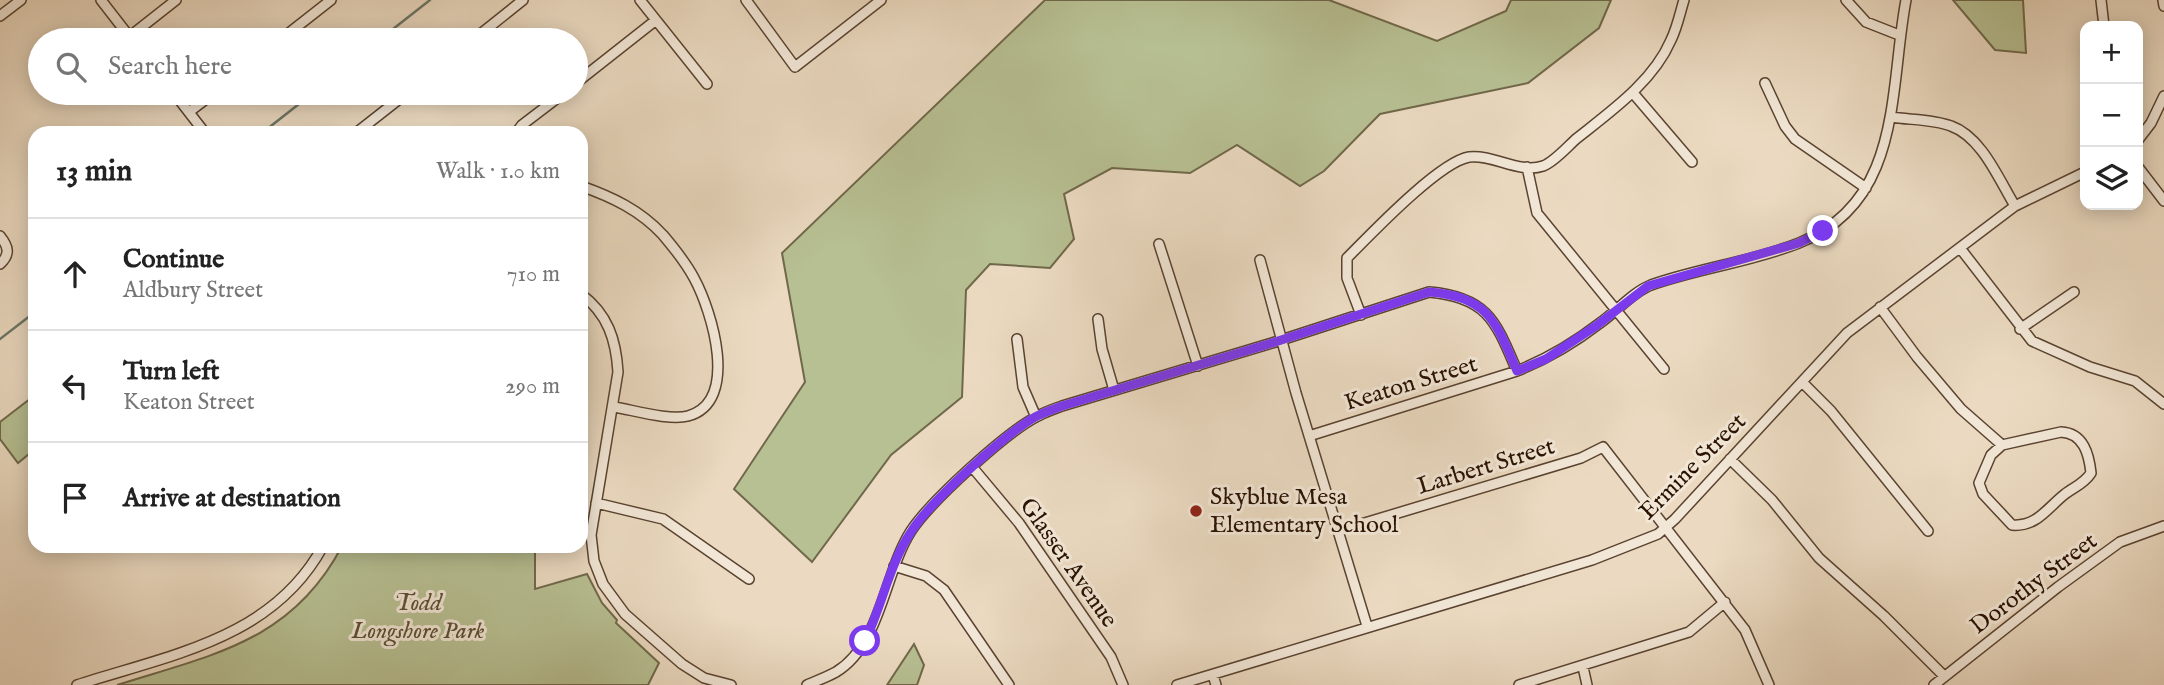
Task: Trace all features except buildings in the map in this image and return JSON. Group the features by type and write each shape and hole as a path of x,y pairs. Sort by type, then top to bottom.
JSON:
{"street":[{"path":"0,16 21,0"},
{"path":"101,0 123,28"},
{"path":"143,28 176,0"},
{"path":"295,28 331,0"},
{"path":"488,28 523,0"},
{"path":"640,0 707,84"},
{"path":"750,1 795,67 881,0"},
{"path":"1361,315 1347,278 1347,258 1436,175 1468,157 1527,167 1544,166 1633,93 1671,42 1684,0"},
{"path":"1846,0 1866,22 1899,35"},
{"name":"Keaton Street","path":"1309,436 1517,371 1546,359 1648,286 1735,263 1823,231 1850,209 1879,164 1891,117 1899,35 1906,0"},
{"path":"2101,0 2103,21"},
{"path":"2163,0 2164,6"},
{"path":"588,74 656,20"},
{"path":"1765,83 1785,126 1795,139 1866,188"},
{"path":"1633,93 1692,162"},
{"path":"2143,133 2164,96"},
{"path":"183,105 200,126"},
{"path":"189,112 198,105"},
{"path":"365,126 392,105"},
{"path":"521,126 548,105"},
{"path":"1891,117 1950,125 1961,131 1980,149 2015,206"},
{"path":"1527,167 1537,213 1664,369"},
{"name":"Ermine Street","path":"1177,685 1591,560 1658,534 1847,333 2015,206 2080,174"},
{"path":"2143,174 2164,201"},
{"path":"588,188 605,194 636,211 661,233 694,277 707,305 714,334 718,373 715,391 711,402 700,412 685,417 671,417 614,407"},
{"path":"0,236 8,250 7,256 0,264"},
{"path":"1159,244 1198,366"},
{"path":"1960,248 2020,329 2032,341 2135,381 2164,404"},
{"path":"1260,260 1280,340 1367,626"},
{"path":"807,685 838,671 865,641 894,565 910,532 928,509 1004,439 1036,416 1429,292 1450,293 1478,305 1498,327 1517,371"},
{"path":"2020,329 2074,292"},
{"path":"588,300 611,331 617,351 618,372 596,503 592,535 594,561 603,584 625,614 682,664 704,678 731,685"},
{"path":"1880,307 1917,357 1961,409 2002,445"},
{"path":"1098,319 1102,349 1114,390"},
{"path":"1017,339 1023,387 1036,416"},
{"path":"1802,382 1831,411 1928,531"},
{"path":"2067,432 2079,440 2089,453 2091,473 2086,481 2065,493 2037,520 2012,525 1983,494 1979,484 1991,455 2002,445 2067,432"},
{"name":"Larbert Street","path":"1338,531 1581,458 1603,447 1666,527"},
{"path":"1730,459 1772,500 1819,558 1884,616 1944,676"},
{"name":"Glasser Avenue","path":"973,468 1019,523 1111,657 1123,685"},
{"path":"596,503 663,519 749,579"},
{"name":"Dorothy Street","path":"1934,685 2058,587 2120,542 2164,526"},
{"path":"1666,527 1745,630 1769,685"},
{"path":"77,685 206,644 238,630 284,597 314,563 319,553"},
{"path":"894,565 926,576 944,590 1009,685"},
{"path":"1519,685 1689,632 1726,602"},
{"path":"1583,667 1587,685"},
{"path":"1213,675 1216,685"}],"green space":[{"path":"1045,0 1329,0 1437,41 1506,11 1511,0 1611,0 1599,28 1528,83 1380,114 1324,171 1300,186 1237,145 1190,173 1112,168 1064,194 1074,239 1050,268 990,264 966,290 962,397 891,455 812,562 734,489 805,382 782,253"},
{"path":"1953,0 2023,0 2026,53 1995,50"},
{"path":"28,400 28,455 18,463 0,439 0,422"},
{"name":"Todd Longshore Park","path":"338,553 535,553 535,589 587,574 602,603 617,620 616,623 659,663 648,685 117,685 185,664 246,640 274,624 299,604 322,578"},
{"path":"914,644 924,665 917,685 887,685"}],"waterway":[{"path":"394,28 430,0"},
{"path":"271,126 298,105"},
{"path":"0,339 28,317"}],"place":[{"name":"Skyblue Mesa Elementary School","path":"1196,511"}],"route":[{"path":"865,641 894,565 910,532 928,509 1004,439 1036,416 1429,292 1450,293 1478,305 1498,327 1517,371 1546,359 1596,326 1648,286 1723,267 1799,243 1823,231"}]}
